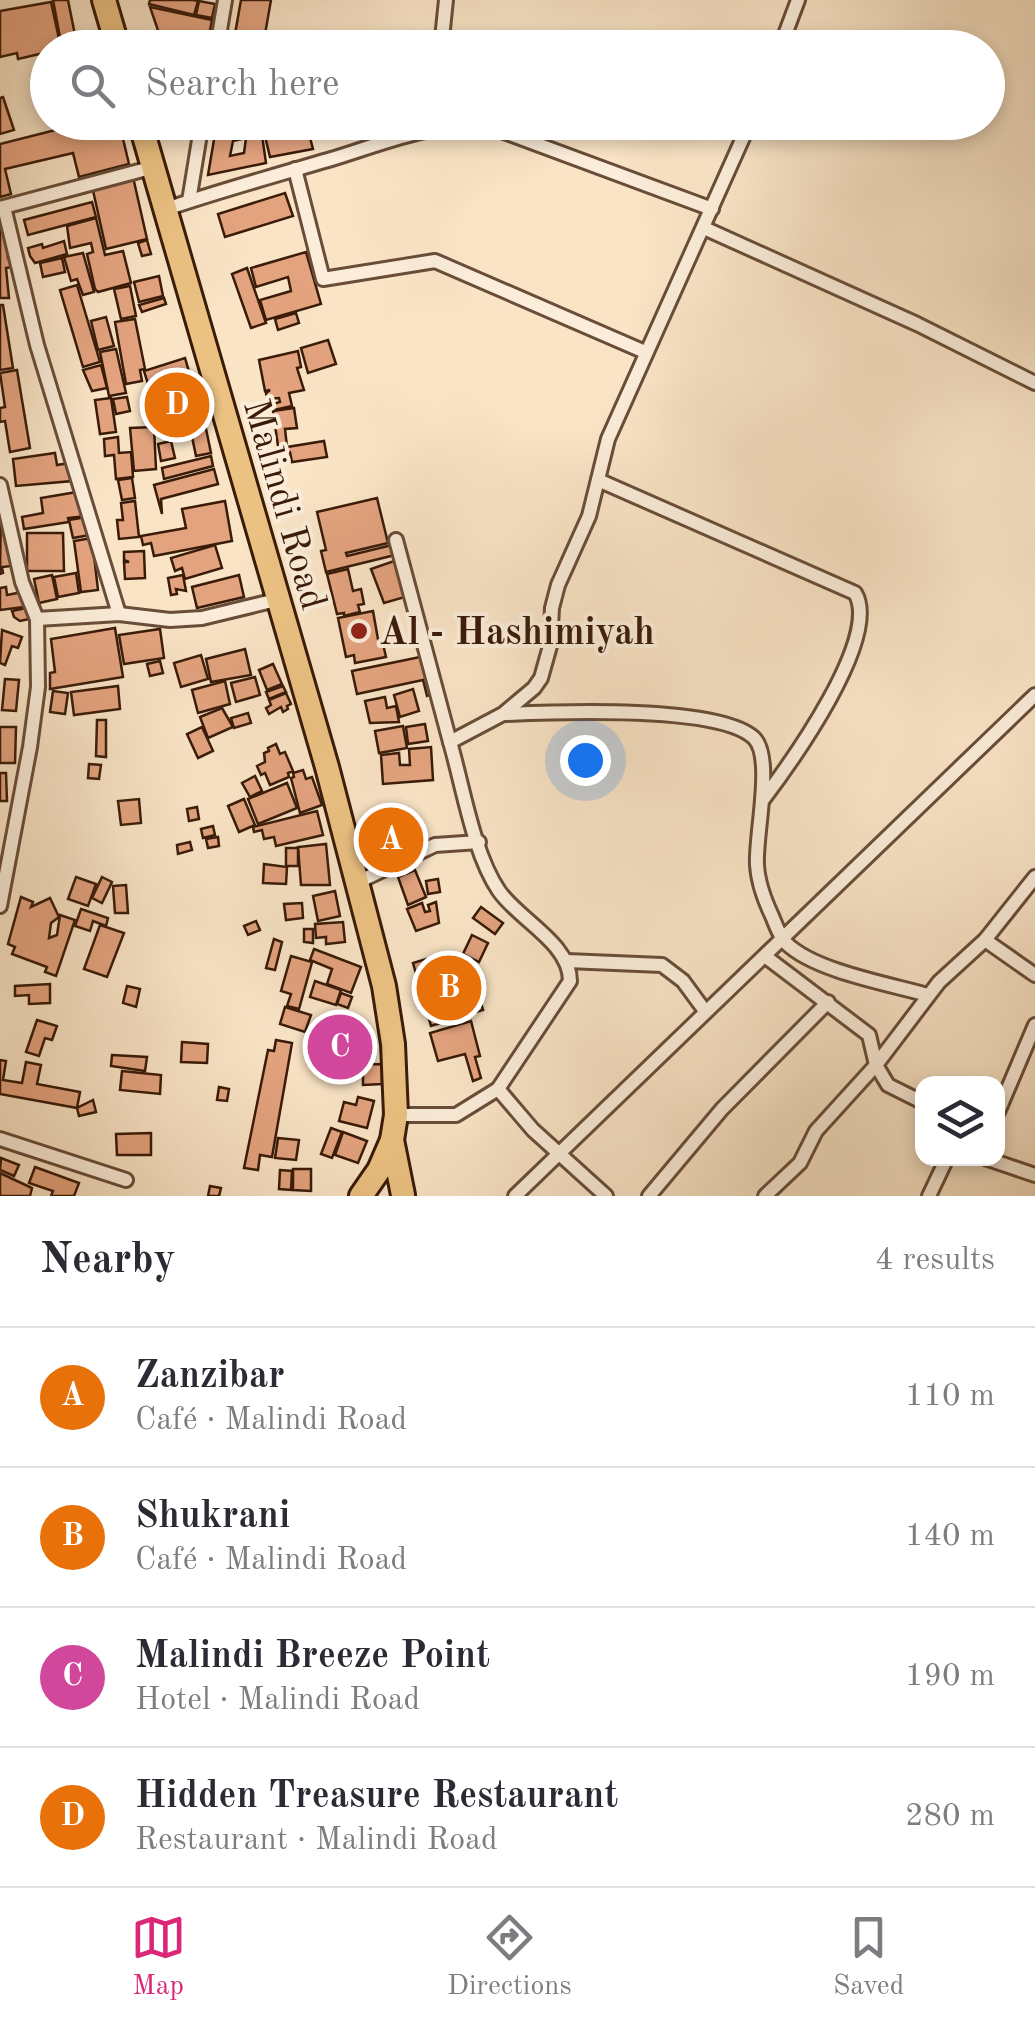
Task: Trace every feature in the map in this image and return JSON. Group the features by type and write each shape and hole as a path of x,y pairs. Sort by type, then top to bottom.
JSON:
{"highway":[{"path":"104,0 113,30"},
{"name":"Malindi Road","path":"146,140 358,882 389,1015 396,1114 392,1140 364,1196"},
{"name":"Malindi Road","path":"392,1140 403,1196"},
{"path":"364,1196 380,1192 403,1196"}],"street":[{"path":"220,30 224,0"},
{"path":"443,30 446,0"},
{"path":"787,30 798,0"},
{"path":"189,201 199,140"},
{"path":"166,209 388,140"},
{"path":"526,140 712,209"},
{"path":"450,742 503,714 534,688 546,664 558,585 588,516 608,439 742,140"},
{"path":"119,614 37,345 2,207 154,167"},
{"path":"295,169 323,278 435,260 645,352"},
{"path":"704,228 1035,383"},
{"path":"598,480 856,593 861,602 860,624 832,693 803,745 760,804"},
{"path":"0,485 22,582 38,619 38,686 30,747 0,904"},
{"path":"396,540 478,842 497,889 567,961 570,981 498,1089 456,1115 396,1114"},
{"path":"38,619 119,614 170,620 202,618 276,600"},
{"path":"515,1196 1035,696"},
{"path":"503,714 629,712 742,730 760,746 764,759 757,868 761,890 783,940 802,956 822,964 928,996"},
{"path":"358,882 434,844 478,842"},
{"path":"764,1196 804,1157 812,1137 828,1116 876,1066 951,968 985,940 1035,877"},
{"path":"985,940 1035,975"},
{"path":"766,957 868,1035 876,1066 888,1085 915,1098"},
{"path":"567,961 662,965 683,981 704,1011"},
{"path":"654,1194 731,1098 828,1002"},
{"path":"1005,1096 1035,1025"},
{"path":"498,1089 533,1130 606,1196"},
{"path":"0,1139 126,1180"},
{"path":"1005,1165 1035,1175"},
{"path":"929,1196 943,1166"},
{"path":"780,1182 791,1196"}],"building":[{"path":"53,0 68,0 74,30 59,30"},
{"path":"150,0 198,1 194,15 149,4"},
{"path":"241,0 271,0 266,30 236,30"},
{"path":"199,1 215,4 212,18 196,15"},
{"path":"51,2 57,30 30,30 30,56 18,59 17,53 0,57 0,11"},
{"path":"150,7 212,20 210,30 158,30"},
{"path":"3,97 14,130 0,134 0,98"},
{"path":"30,136 30,140 123,140 129,164 79,177 73,153 5,169 11,194 0,197 0,144"},
{"path":"214,140 238,140 233,141 230,156 244,153 246,140 263,140 266,163 208,175"},
{"path":"266,140 311,140 313,149 270,157"},
{"path":"133,177 147,239 106,249 92,186"},
{"path":"285,193 293,216 225,237 218,214"},
{"path":"92,202 96,217 28,235 24,220"},
{"path":"96,218 105,255 123,251 131,283 98,292 87,254 93,252 91,243 70,248 67,226"},
{"path":"5,225 12,267 6,268 9,298 0,298 0,226"},
{"path":"147,240 151,254 142,256 138,243"},
{"path":"64,241 67,254 35,263 30,256 28,248"},
{"path":"306,252 321,304 266,320 260,300 291,291 288,277 256,287 251,268"},
{"path":"83,253 94,292 83,295 77,279 71,281 64,257"},
{"path":"62,258 65,272 43,277 40,263"},
{"path":"247,268 266,323 251,328 232,274"},
{"path":"159,276 163,296 139,302 134,282"},
{"path":"77,285 100,362 83,367 60,290"},
{"path":"130,286 136,316 121,319 114,289"},
{"path":"164,298 166,304 142,312 139,305"},
{"path":"0,305 13,368 0,370"},
{"path":"296,313 299,323 278,330 275,319"},
{"path":"106,317 114,346 98,350 91,321"},
{"path":"135,319 145,369 140,370 142,381 126,384 115,322"},
{"path":"328,340 336,364 308,373 301,348"},
{"path":"116,349 126,393 109,396 100,352"},
{"path":"298,351 301,367 297,368 304,390 289,393 292,406 274,410 273,404 280,402 279,398 267,399 270,390 265,391 259,360"},
{"path":"185,358 190,375 149,387 144,371"},
{"path":"101,365 107,388 92,391 83,370"},
{"path":"17,370 30,448 10,452 5,421 0,422 0,408 5,407 0,373"},
{"path":"207,390 210,400 194,404 192,394"},
{"path":"190,391 195,411 163,419 158,399"},
{"path":"127,397 130,411 116,414 113,399"},
{"path":"111,398 116,432 100,434 95,400"},
{"path":"294,408 297,428 285,429 287,447 324,441 327,457 292,462 290,452 279,453 273,411"},
{"path":"205,424 211,453 196,456 190,427"},
{"path":"154,427 156,469 134,471 130,428"},
{"path":"118,437 119,453 131,452 133,477 116,479 114,455 105,456 104,439"},
{"path":"171,441 175,458 161,461 158,444"},
{"path":"55,453 57,465 69,463 72,481 16,486 13,459"},
{"path":"211,456 213,466 164,479 162,468"},
{"path":"214,469 218,484 161,499 162,514 154,485"},
{"path":"132,478 135,498 122,500 118,480"},
{"path":"77,492 86,516 24,529 22,517 43,513 41,498"},
{"path":"1,498 12,566 2,567 0,574"},
{"path":"377,498 388,543 346,553 347,556 392,545 395,555 326,572 321,551 326,550 317,512"},
{"path":"135,501 139,537 119,539 117,520 123,520 121,503"},
{"path":"225,501 232,541 154,556 151,543 143,545 141,536 186,528 182,509"},
{"path":"86,517 90,535 73,538 69,520"},
{"path":"27,533 63,533 64,571 27,571"},
{"path":"92,538 98,590 81,592 74,541"},
{"path":"215,545 222,568 185,579 182,568 175,571 171,558"},
{"path":"144,551 145,578 125,579 124,562 129,562 124,560 124,552"},
{"path":"394,561 405,597 384,603 371,569"},
{"path":"348,569 353,591 361,589 364,604 358,605 360,612 344,616 337,614 327,574"},
{"path":"76,573 79,593 58,597 54,577"},
{"path":"52,575 57,599 39,603 34,579"},
{"path":"183,575 186,591 176,589 177,594 171,595 168,578"},
{"path":"239,575 244,597 197,608 192,587"},
{"path":"6,587 7,595 22,592 24,607 0,610 0,588"},
{"path":"26,608 29,619 20,621 14,617 12,611"},
{"name":"Al - Hashimiyah","path":"373,611 379,645 383,644 386,657 355,663 354,655 346,657 338,618"},
{"path":"115,628 123,677 50,689 50,673 55,672 51,639"},
{"path":"160,629 164,658 124,664 119,635"},
{"path":"2,630 22,637 18,648 12,646 5,665 0,663"},
{"path":"245,649 251,675 211,682 206,659"},
{"path":"201,655 208,679 181,687 174,663"},
{"path":"425,656 433,694 427,696 423,680 357,694 352,671"},
{"path":"160,661 163,673 150,676 147,664"},
{"path":"273,664 282,684 267,690 259,670"},
{"path":"255,677 260,695 236,702 231,683"},
{"path":"5,679 19,680 16,711 2,710"},
{"path":"225,681 230,704 198,713 192,690"},
{"path":"118,686 120,709 74,715 71,692"},
{"path":"283,686 286,692 269,699 266,692"},
{"path":"413,689 419,711 400,717 394,695"},
{"path":"53,691 68,693 65,714 50,712"},
{"path":"286,693 291,704 288,709 283,712 281,707 269,714 269,700"},
{"path":"385,697 387,708 396,706 399,722 370,723 365,701"},
{"path":"222,708 233,727 208,738 200,717"},
{"path":"248,713 251,723 234,728 231,718"},
{"path":"97,720 106,720 106,757 96,756"},
{"path":"425,724 428,741 408,744 406,727"},
{"path":"403,726 407,748 379,753 375,731"},
{"path":"0,727 16,727 15,763 0,763"},
{"path":"202,727 213,751 198,758 187,734"},
{"path":"276,744 280,754 285,752 293,771 288,773 289,777 270,785 257,766 265,762 268,748"},
{"path":"431,747 433,780 383,784 381,755 399,753 400,765 410,765 409,749"},
{"path":"89,764 101,765 99,779 88,778"},
{"path":"303,770 306,779 312,777 322,805 300,813 291,778 293,773"},
{"path":"0,773 6,773 7,801 0,801"},
{"path":"255,776 262,791 250,797 242,783"},
{"path":"287,783 297,808 258,824 248,799"},
{"path":"139,799 141,823 121,825 118,801"},
{"path":"244,799 255,825 239,832 228,806"},
{"path":"197,807 199,819 189,821 187,809"},
{"path":"317,811 323,835 276,846 274,837 264,839 262,830 254,832 253,827"},
{"path":"213,826 215,835 203,838 201,829"},
{"path":"218,837 219,846 208,848 206,839"},
{"path":"190,842 192,850 178,854 177,845"},
{"path":"326,844 330,885 301,885 298,847"},
{"path":"286,848 298,848 298,866 286,866"},
{"path":"264,864 287,867 286,884 263,883"},
{"path":"415,870 426,897 408,905 398,877"},
{"path":"76,877 96,884 88,906 68,899"},
{"path":"102,877 112,882 102,903 92,898"},
{"path":"438,879 440,892 428,894 426,881"},
{"path":"126,885 128,913 115,913 113,886"},
{"path":"335,891 340,916 318,921 313,896"},
{"path":"21,897 33,902 31,907 50,898 59,917 51,923 49,938 57,935 60,915 75,920 56,976 45,972 47,967 12,954 15,947 8,944"},
{"path":"436,902 439,923 416,931 407,909 422,903 425,912 430,911 428,905"},
{"path":"302,903 303,918 286,920 284,904"},
{"path":"481,907 503,923 495,934 473,918"},
{"path":"81,909 108,918 106,926 93,921 90,931 75,926"},
{"path":"256,921 260,930 248,935 244,926"},
{"path":"343,922 345,942 326,944 326,937 316,938 315,924"},
{"path":"100,925 124,933 107,977 84,969"},
{"path":"304,929 313,929 313,943 304,942"},
{"path":"472,935 488,943 479,962 463,954"},
{"path":"274,939 282,942 275,970 266,968"},
{"path":"314,949 361,967 351,993 327,984 332,969 310,960"},
{"path":"442,954 447,972 470,965 483,1010 431,1026 413,963"},
{"path":"291,956 312,962 299,1009 287,1006 291,994 281,991"},
{"path":"315,981 341,990 336,1005 310,997"},
{"path":"50,984 50,1003 29,1004 29,995 15,996 15,986"},
{"path":"127,986 140,989 136,1007 123,1003"},
{"path":"341,993 352,997 348,1008 337,1004"},
{"path":"285,1007 311,1015 305,1032 280,1024"},
{"path":"329,1019 341,1023 333,1043 322,1038"},
{"path":"37,1020 57,1026 52,1040 45,1038 39,1056 26,1052"},
{"path":"471,1021 481,1078 473,1081 465,1054 438,1061 430,1033"},
{"path":"342,1023 362,1031 353,1052 335,1042"},
{"path":"276,1040 292,1043 272,1157 260,1155 258,1170 244,1168 268,1050 274,1051"},
{"path":"182,1042 208,1044 207,1063 181,1062"},
{"path":"112,1055 147,1057 145,1071 111,1066"},
{"path":"0,1060 6,1061 3,1080 22,1083 26,1062 41,1065 37,1084 80,1092 77,1108 0,1094"},
{"path":"382,1064 382,1084 363,1085 363,1076 351,1077 351,1065"},
{"path":"122,1071 161,1075 160,1094 120,1090"},
{"path":"219,1087 229,1089 227,1101 217,1100"},
{"path":"358,1097 374,1101 367,1128 339,1121 344,1102 356,1105"},
{"path":"93,1100 96,1112 79,1116 77,1108"},
{"path":"331,1128 342,1132 332,1158 321,1154"},
{"path":"343,1132 367,1141 358,1163 335,1155"},
{"path":"151,1133 151,1155 117,1155 116,1134"},
{"path":"278,1138 299,1140 296,1160 275,1158"},
{"path":"1,1158 19,1165 14,1176 0,1170"},
{"path":"35,1167 79,1183 74,1196 51,1196 53,1191 29,1183"},
{"path":"293,1169 311,1169 311,1191 293,1190"},
{"path":"280,1170 292,1171 291,1190 279,1189"},
{"path":"0,1173 32,1188 30,1196 0,1196"},
{"path":"210,1186 221,1188 219,1196 208,1196"}],"place":[{"name":"Hidden Treasure Restaurant","path":"177,405"},
{"name":"Al - Hashimiyah","path":"359,631"},
{"name":"Zanzibar","path":"391,840"},
{"name":"Shukrani","path":"449,988"},
{"name":"Malindi Breeze Point","path":"340,1047"}]}
